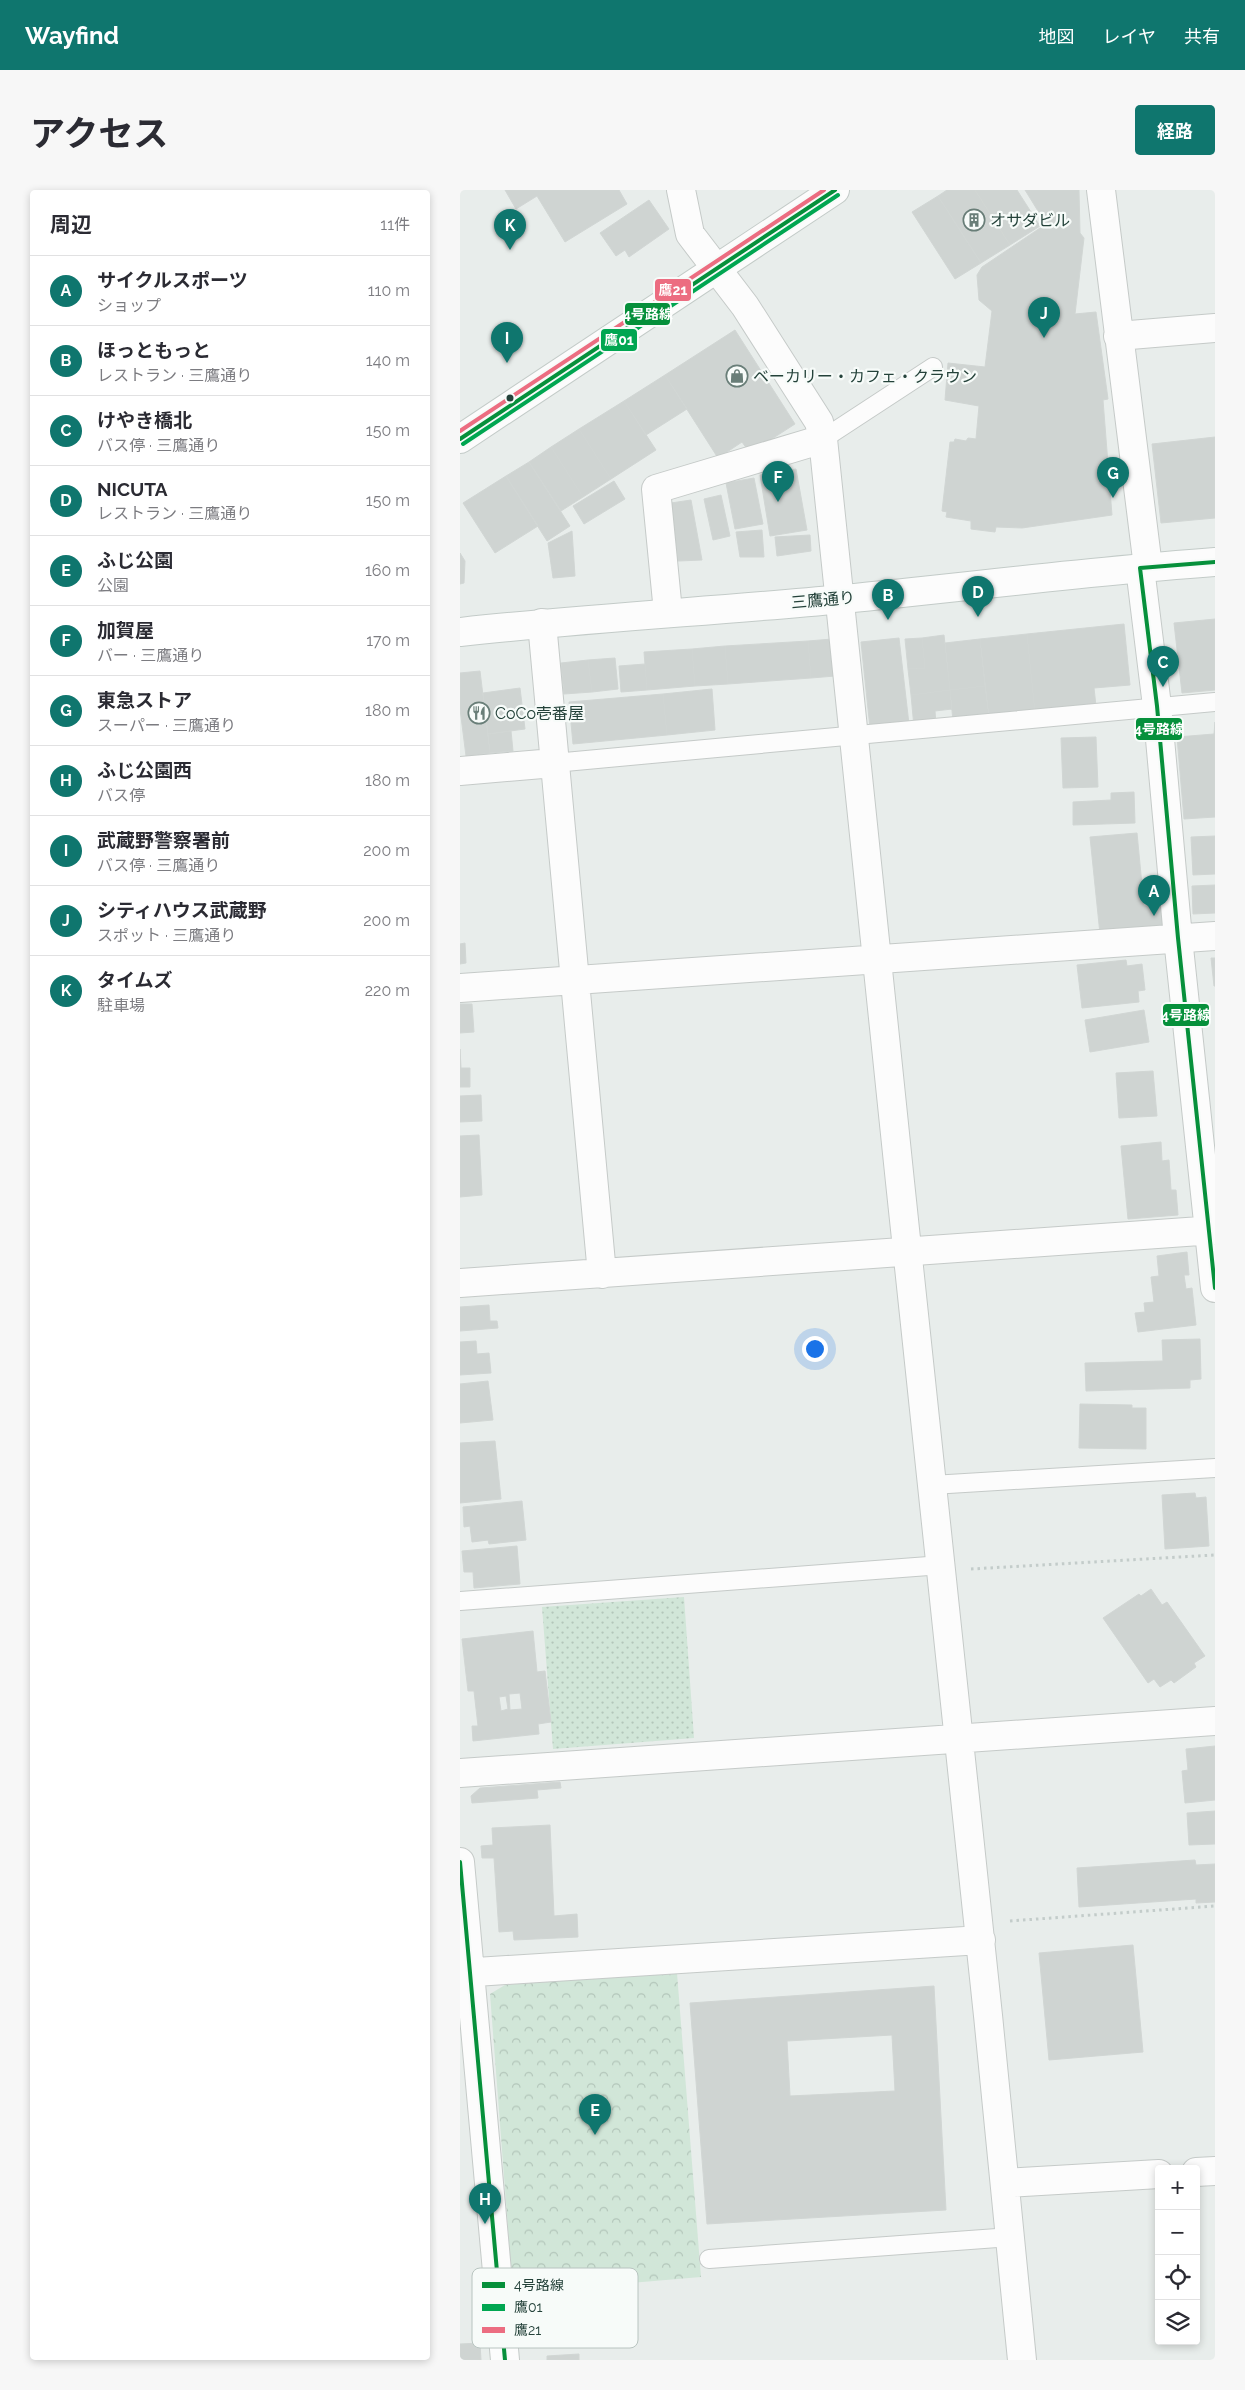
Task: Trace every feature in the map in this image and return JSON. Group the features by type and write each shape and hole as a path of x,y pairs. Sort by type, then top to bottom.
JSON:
{"street":[{"path":"681,190 690,234 745,306 819,422 823,439 841,599 876,960 981,1932 1022,2360"},
{"path":"460,439 835,190"},
{"path":"1101,190 1144,567 1178,938 1212,1230 1215,1288"},
{"path":"1118,336 1215,328"},
{"path":"668,612 656,489 823,439"},
{"name":"三鷹通り","path":"460,632 668,612 841,599 1144,567 1215,562"},
{"path":"542,623 602,1274"},
{"path":"460,771 554,763"},
{"path":"460,988 574,982 1215,936"},
{"path":"460,1283 1212,1230"},
{"path":"460,1774 1215,1721"},
{"path":"460,1862 465,1972 495,2268"},
{"path":"465,1972 981,1932"},
{"path":"1200,2172 1215,2171"},
{"path":"1005,2183 1155,2174"}],"lane":[{"path":"823,439 933,367"},
{"path":"554,763 1215,702"},
{"path":"932,1485 1215,1468"},
{"path":"460,1601 942,1568"},
{"path":"709,2259 1010,2236"}],"path":[{"path":"942,1568 1215,1555"},
{"path":"981,1932 1215,1906"}],"green space":[{"path":"684,1597 694,1738 553,1749 542,1607"},
{"path":"677,1973 701,2277 638,2282 638,2268 511,2268 490,1994 505,1985"}],"building":[{"path":"505,190 619,190 627,204 565,242 537,196 516,209"},
{"name":"オサダビル","path":"947,190 975,190 1010,245 981,263 938,196"},
{"path":"975,190 1017,190 1040,226 1010,245"},
{"path":"1025,190 1079,190 1080,233 1084,238 1075,314 1096,312 1108,399 1103,400 1112,515 1022,528 996,527 995,532 971,529 971,521 946,517 947,512 942,511 950,442 954,442 955,439 966,441 968,438 976,439 979,406 945,400 948,363 985,367 992,311 979,300 977,275 982,267 1046,224"},
{"path":"938,196 981,263 955,279 912,212"},
{"path":"649,200 669,229 629,257 625,250 616,256 600,233"},
{"path":"735,330 795,424 750,453 742,442 718,458 665,375"},
{"path":"665,375 687,409 646,435 624,401"},
{"path":"624,401 656,450 611,479 579,429"},
{"path":"579,429 611,479 583,497 551,447"},
{"path":"1215,437 1215,518 1161,523 1152,444"},
{"path":"551,447 583,497 561,511 529,462"},
{"path":"529,462 570,526 547,541 506,476"},
{"path":"796,469 807,530 770,536 760,475"},
{"path":"506,476 538,526 495,553 463,503"},
{"path":"754,478 763,524 735,529 726,483"},
{"path":"614,481 625,499 584,524 573,506"},
{"path":"721,495 730,536 713,540 704,499"},
{"path":"691,500 702,560 678,561 671,503"},
{"path":"762,530 764,557 740,557 736,532"},
{"path":"572,531 575,576 553,578 548,543"},
{"path":"810,535 811,551 777,556 775,537"},
{"path":"460,553 465,561 464,583 460,584"},
{"path":"1215,619 1215,690 1182,693 1174,623"},
{"path":"1124,624 1130,685 1094,688 1096,706 1035,713 1027,634"},
{"path":"1027,634 1035,713 989,717 980,639"},
{"path":"944,635 950,690 911,695 908,669 925,668 922,638"},
{"path":"899,638 909,724 870,728 861,642"},
{"path":"922,638 925,668 908,669 905,639"},
{"path":"832,639 835,676 811,678 808,641"},
{"path":"980,639 985,686 950,690 945,643"},
{"path":"808,641 811,678 728,684 725,646"},
{"path":"725,646 728,684 695,686 692,649"},
{"path":"692,649 695,686 647,690 644,652"},
{"path":"615,658 618,689 592,692 588,660"},
{"path":"588,660 592,692 564,694 561,663"},
{"path":"645,664 647,690 621,692 619,666"},
{"path":"480,671 490,753 466,756 460,709 460,673"},
{"path":"985,686 989,717 953,721 950,690"},
{"path":"520,688 525,729 488,734 483,693"},
{"path":"712,689 715,730 667,735 663,694"},
{"path":"950,690 952,709 935,711 936,724 914,727 911,695"},
{"path":"663,694 667,735 573,744 569,702"},
{"path":"1215,722 1215,817 1184,819 1177,737 1214,734"},
{"path":"511,731 513,751 490,753 488,734"},
{"path":"1096,737 1098,787 1063,788 1061,738"},
{"path":"1134,792 1135,823 1073,825 1073,802 1111,800 1111,793"},
{"path":"1137,833 1144,906 1163,905 1165,928 1100,934 1090,837"},
{"path":"1215,836 1215,874 1193,875 1191,837"},
{"path":"1215,885 1215,913 1193,914 1192,886"},
{"path":"465,943 466,963 460,964 460,944"},
{"path":"1211,958 1215,958 1215,986 1214,986"},
{"path":"1126,960 1127,966 1142,964 1145,990 1138,991 1139,1002 1082,1008 1077,965"},
{"path":"460,1004 472,1004 474,1032 460,1033"},
{"path":"1144,1010 1149,1042 1090,1052 1085,1020"},
{"path":"460,1049 461,1068 470,1068 470,1087 460,1087"},
{"path":"1153,1071 1157,1116 1119,1118 1116,1073"},
{"path":"481,1095 482,1121 460,1122 460,1096"},
{"path":"479,1135 482,1195 460,1197 460,1136"},
{"path":"1161,1142 1162,1161 1169,1160 1171,1190 1176,1190 1178,1215 1128,1219 1121,1146"},
{"path":"1187,1252 1189,1275 1184,1275 1186,1289 1192,1288 1196,1325 1138,1332 1135,1313 1145,1312 1144,1303 1154,1302 1151,1277 1159,1276 1157,1256"},
{"path":"489,1305 490,1321 497,1321 498,1328 460,1331 460,1307"},
{"path":"1200,1339 1201,1379 1190,1380 1190,1388 1086,1391 1085,1363 1163,1361 1162,1340"},
{"path":"476,1341 477,1354 489,1353 491,1373 460,1375 460,1342"},
{"path":"488,1381 493,1420 460,1423 460,1384"},
{"path":"1080,1404 1132,1405 1132,1408 1146,1408 1146,1449 1079,1448"},
{"path":"495,1441 501,1499 460,1503 460,1443"},
{"path":"1195,1493 1196,1498 1206,1497 1209,1546 1165,1549 1162,1495"},
{"path":"522,1501 526,1540 489,1544 488,1540 472,1542 470,1526 464,1527 463,1507"},
{"path":"517,1546 520,1584 474,1588 473,1572 464,1572 462,1551"},
{"path":"1151,1589 1162,1605 1167,1602 1205,1656 1194,1663 1196,1667 1174,1683 1171,1680 1160,1687 1154,1679 1148,1683 1103,1618 1139,1594 1141,1596"},
{"path":"533,1631 537,1672 545,1671 551,1722 538,1724 539,1734 473,1741 472,1726 478,1726 474,1691 468,1691 462,1639","holes":["520,1693 522,1709 510,1710 509,1694","506,1696 508,1709 501,1711 499,1697"]},
{"path":"1215,1746 1215,1800 1185,1803 1182,1771 1188,1770 1186,1749"},
{"path":"560,1782 561,1788 537,1790 538,1798 472,1803 471,1796 480,1788"},
{"path":"1215,1811 1215,1844 1189,1845 1187,1813"},
{"path":"550,1825 554,1916 577,1914 578,1937 514,1940 513,1931 499,1932 494,1858 482,1858 481,1846 493,1845 492,1828"},
{"path":"1195,1860 1196,1865 1215,1864 1215,1902 1196,1903 1196,1899 1079,1907 1077,1868"},
{"path":"1133,1945 1143,2052 1049,2060 1039,1953"},
{"path":"934,1986 946,2210 707,2224 690,2003","holes":["892,2035 895,2091 790,2096 787,2041"]},
{"path":"472,2343 472,2348 480,2348 481,2360 460,2360 460,2344"},
{"path":"579,2354 579,2360 547,2360 547,2356"}],"transit line":[{"name":"鷹21","path":"460,431 824,190"},
{"name":"4号路線","path":"460,439 835,190"},
{"name":"鷹01","path":"463,444 838,195"},
{"name":"4号路線","path":"1215,562 1140,568 1157,706 1178,938 1215,1288"},
{"name":"4号路線","path":"460,1862 497,2268"},
{"name":"4号路線","path":"504,2348 505,2360"}],"place":[{"name":"オサダビル","path":"974,220"},
{"name":"タイムズ","path":"510,250"},
{"name":"シティハウス武蔵野","path":"1044,338"},
{"name":"武蔵野警察署前","path":"507,363"},
{"name":"ベーカリー・カフェ・クラウン","path":"737,376"},
{"name":"東急ストア","path":"1113,498"},
{"name":"加賀屋","path":"778,502"},
{"name":"NICUTA","path":"978,617"},
{"name":"ほっともっと","path":"888,620"},
{"name":"けやき橋北","path":"1163,687"},
{"name":"CoCo壱番屋","path":"479,713"},
{"name":"サイクルスポーツ","path":"1154,916"},
{"name":"ふじ公園","path":"595,2135"},
{"name":"ふじ公園西","path":"485,2224"}]}
